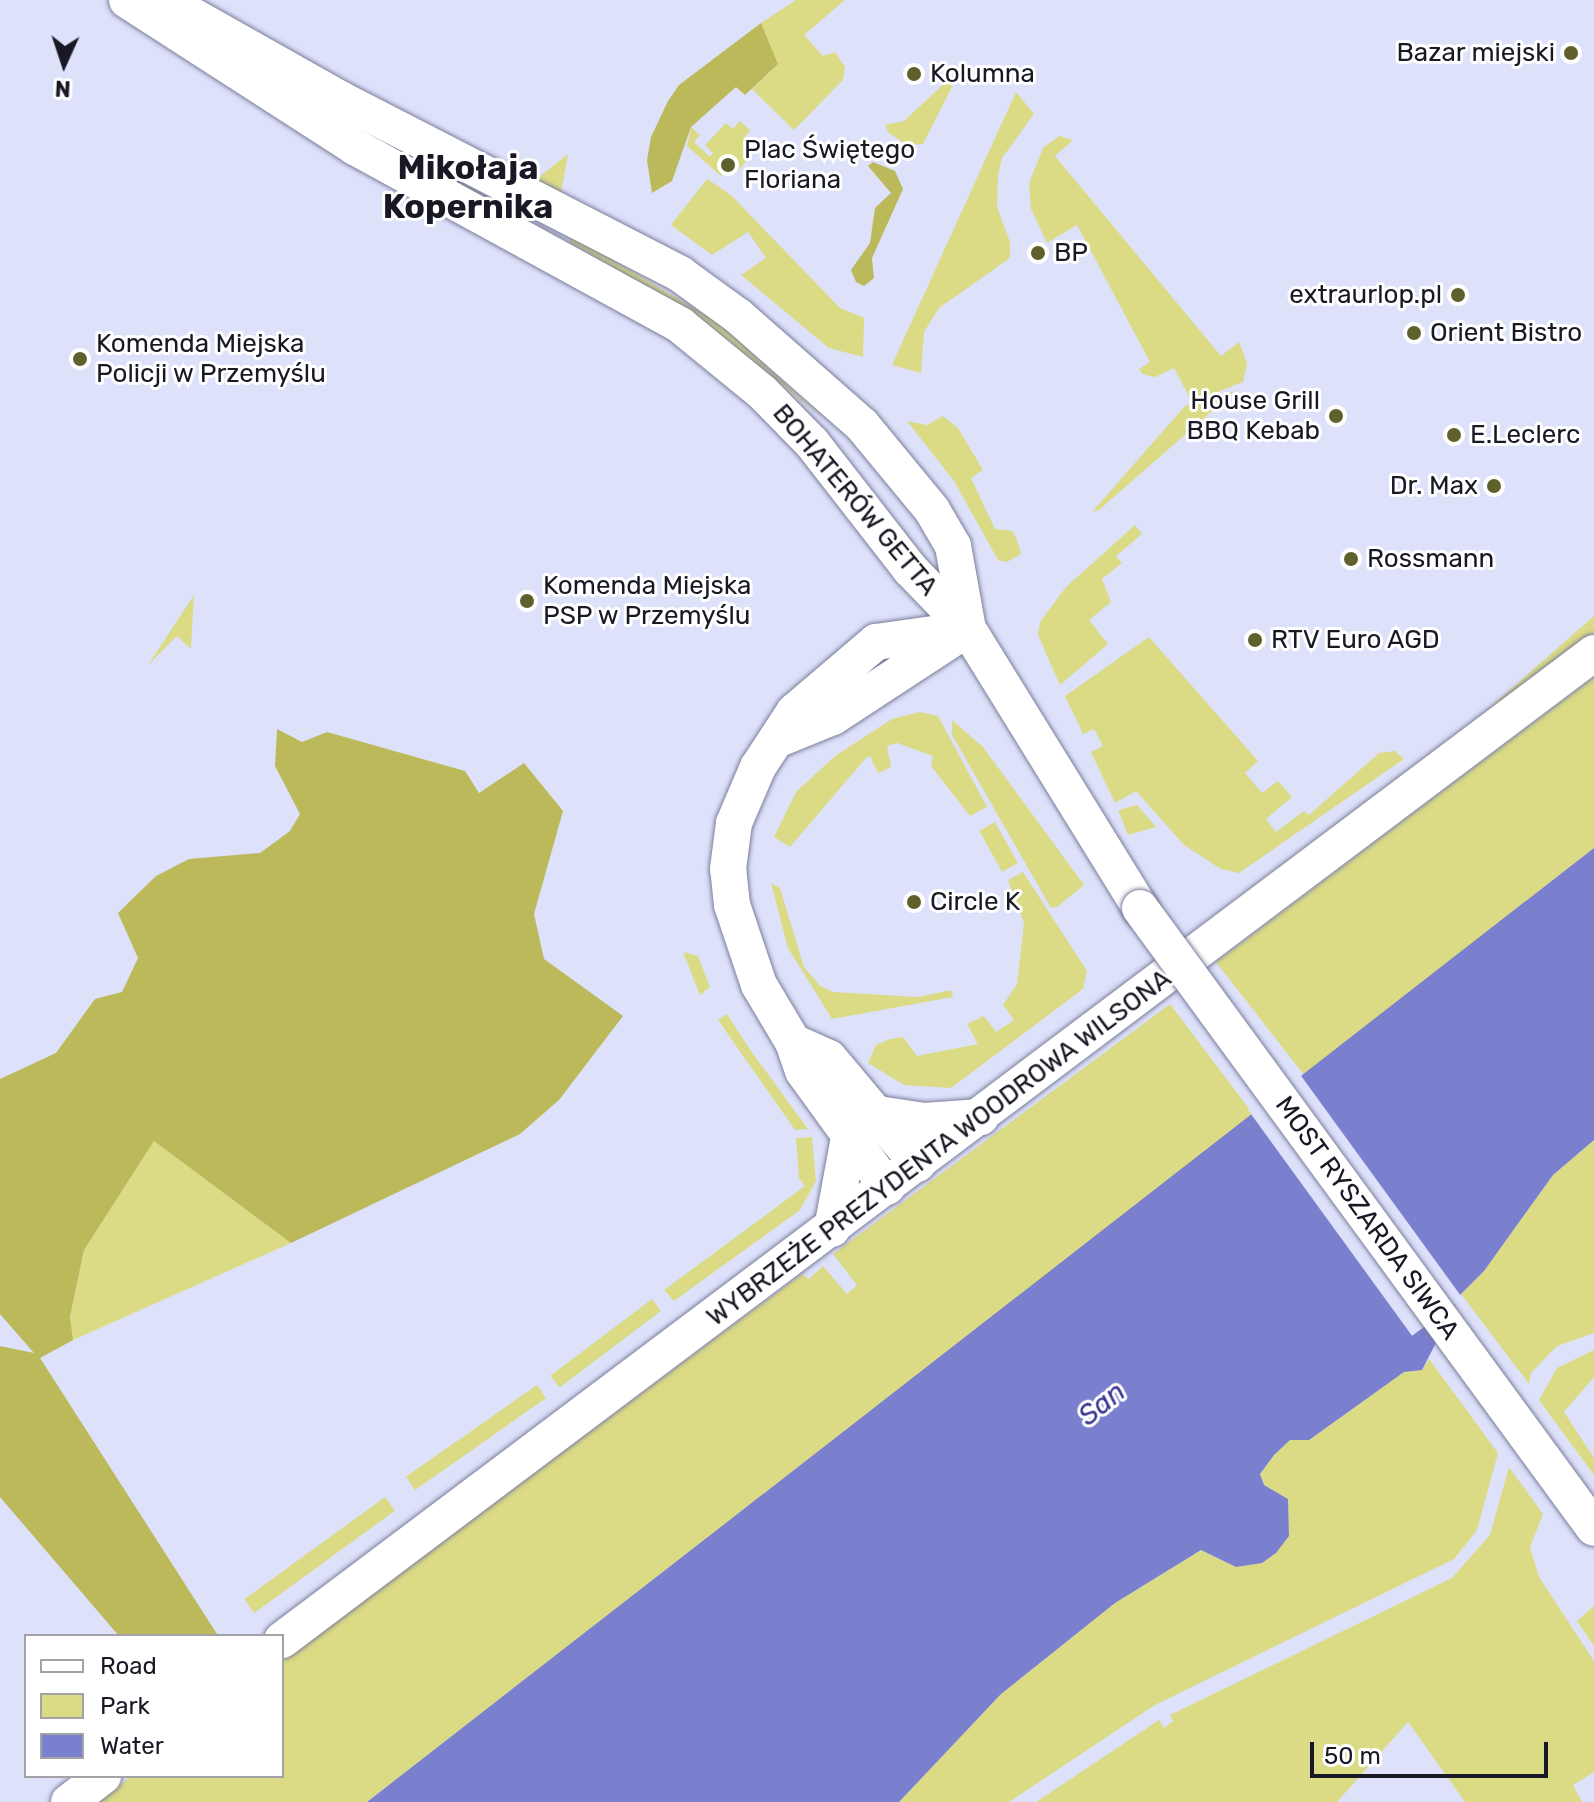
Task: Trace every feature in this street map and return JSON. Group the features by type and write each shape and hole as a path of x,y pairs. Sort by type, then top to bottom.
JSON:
{"main road":[{"name":"BOHATERÓW GETTA","path":"127,0 355,147 680,325 762,392 812,443 910,569 968,629 1140,908"},
{"name":"BOHATERÓW GETTA","path":"166,0 342,100 680,274 738,316 862,425 932,510 953,546 968,629"},
{"path":"887,1187 803,1071 793,1042 745,949 728,869 734,823 772,742 794,712 876,642 968,629"},
{"name":"WYBRZEŻE PREZYDENTA WOODROWA WILSONA","path":"284,1639 1594,653"},
{"name":"MOST RYSZARDA SIWCA","path":"1140,908 1594,1528"},
{"path":"793,1042 829,1058 918,1164"},
{"path":"878,1114 924,1121 981,1117"},
{"path":"832,1229 849,1137"},
{"path":"69,1802 100,1778"}],"green space":[{"path":"796,0 845,0 804,35 823,56 835,52 845,67 843,80 794,130 752,89 778,64 761,23"},
{"path":"962,67 923,144 907,145 889,133 885,125 904,121"},
{"path":"1016,92 1034,114 1002,158 998,175 997,207 1010,242 1010,258 939,308 924,332 921,373 892,365"},
{"path":"740,121 750,130 744,138 751,145 745,152 750,157 735,174 728,169 721,176 687,146 691,127 700,135 694,142 710,157 713,153 705,145 726,123 733,129"},
{"path":"1059,136 1073,140 1055,156 1221,356 1239,342 1247,363 1243,382 1192,402 1174,368 1155,377 1142,374 1139,369 1150,362 1077,225 1047,243 1031,209 1029,183 1043,148"},
{"path":"568,154 561,193 535,180"},
{"path":"707,179 731,195 840,308 864,318 863,357 829,348 741,275 766,258 748,232 712,255 671,225"},
{"path":"572,236 719,323 820,416 700,318 569,242"},
{"path":"1235,391 1099,510 1092,512 1185,406"},
{"path":"943,416 958,428 983,470 971,478 995,529 1012,531 1017,540 1021,554 1007,562 998,560 954,481 907,421 927,425"},
{"path":"1135,525 1142,534 1116,556 1122,563 1102,579 1111,602 1089,620 1108,644 1060,685 1038,635 1040,622 1066,587"},
{"path":"194,595 191,649 177,636 148,665"},
{"path":"1594,616 1594,632 1464,730"},
{"path":"1149,637 1258,761 1245,773 1262,793 1278,781 1292,797 1266,819 1276,832 1304,811 1309,815 1379,753 1395,751 1404,759 1239,873 1221,869 1184,845 1136,791 1115,803 1091,752 1103,746 1094,729 1083,734 1065,696"},
{"path":"1594,677 1594,848 1304,1075 1216,962"},
{"path":"920,712 938,716 987,807 970,816 931,766 933,756 897,743 887,746 891,767 878,773 870,756 865,759 790,847 774,837 796,792 835,756 892,719"},
{"path":"952,720 983,747 1084,885 1057,907 1051,908 952,735"},
{"path":"1137,805 1156,827 1128,835 1118,810"},
{"path":"995,822 1018,863 1002,872 979,831"},
{"path":"1023,872 1087,971 1083,989 951,1088 904,1085 868,1063 876,1045 890,1039 903,1037 917,1056 978,1044 967,1024 984,1016 996,1032 1014,1020 1003,1005 1017,984 1024,923 1008,880"},
{"path":"771,883 780,888 804,967 820,986 833,992 918,997 951,990 953,997 832,1019 788,948"},
{"path":"683,952 698,956 710,987 700,995"},
{"path":"1170,1004 1253,1114 367,1802 97,1802 128,1778 284,1778 284,1660 802,1274 809,1279 823,1266 847,1294 857,1285 833,1254"},
{"path":"727,1014 808,1129 795,1130 718,1020"},
{"path":"812,1137 816,1181 800,1210 674,1301 664,1290 805,1186 799,1178 796,1138"},
{"path":"1594,1140 1594,1333 1557,1346 1531,1373 1529,1384 1461,1294 1484,1271 1553,1175"},
{"path":"154,1141 291,1243 73,1340 70,1318 84,1250"},
{"path":"652,1299 661,1311 560,1387 551,1375"},
{"path":"1594,1350 1594,1377 1564,1412 1594,1458 1594,1475 1539,1400 1557,1368"},
{"path":"1429,1359 1498,1453 1477,1530 1454,1559 1155,1705 1009,1802 899,1802 1001,1694 1115,1603 1201,1550 1236,1567 1289,1536 1288,1499 1264,1485 1260,1474 1274,1455 1290,1440 1309,1440 1404,1372 1422,1370"},
{"path":"537,1385 546,1398 415,1490 406,1477"},
{"path":"1509,1467 1543,1514 1530,1547 1539,1577 1594,1661 1594,1772 1573,1785 1582,1802 1465,1802 1408,1722 1337,1802 1036,1802 1159,1720 1164,1728 1173,1721 1170,1715 1452,1578 1490,1535"},
{"path":"385,1497 395,1511 254,1613 244,1599"},
{"path":"1594,1606 1594,1646 1577,1621"}],"shaded area":[{"path":"761,23 778,64 745,95 736,87 691,127 672,181 652,193 647,160 651,137 668,101 679,85"},
{"path":"873,162 895,171 903,189 872,258 874,278 864,286 856,282 851,270 870,243 875,208 891,193 868,166"},
{"path":"277,729 302,742 327,732 465,771 479,793 524,763 563,811 534,914 544,959 623,1016 559,1100 520,1134 291,1243 154,1141 84,1250 70,1317 73,1340 40,1358 217,1634 117,1634 0,1497 0,1346 34,1353 0,1314 0,1079 56,1053 95,999 122,992 138,958 118,913 156,876 189,859 260,853 290,831 300,814 275,766"}],"water":[{"name":"San","path":"1594,848 1594,1140 1553,1175 1484,1271 1461,1294 1422,1370 1404,1372 1309,1440 1290,1440 1274,1455 1260,1474 1264,1485 1288,1499 1289,1536 1276,1553 1262,1563 1236,1567 1201,1550 1115,1603 1001,1694 899,1802 367,1802"}],"pier":[{"path":"1299,1073 1463,1299 1412,1336 1248,1110"}],"place":[{"name":"Bazar miejski","path":"1571,53"},
{"name":"Kolumna","path":"914,74"},
{"name":"Plac Świętego Floriana","path":"728,165"},
{"name":"BP","path":"1038,253"},
{"name":"extraurlop.pl","path":"1458,295"},
{"name":"Orient Bistro","path":"1414,333"},
{"name":"Komenda Miejska Policji w Przemyślu","path":"80,359"},
{"name":"House Grill BBQ Kebab","path":"1336,416"},
{"name":"E.Leclerc","path":"1454,435"},
{"name":"Dr. Max","path":"1494,486"},
{"name":"Rossmann","path":"1351,559"},
{"name":"Komenda Miejska PSP w Przemyślu","path":"527,601"},
{"name":"RTV Euro AGD","path":"1255,640"},
{"name":"Circle K","path":"914,902"}],"district":[{"name":"Mikołaja Kopernika","path":"468,186"}]}
